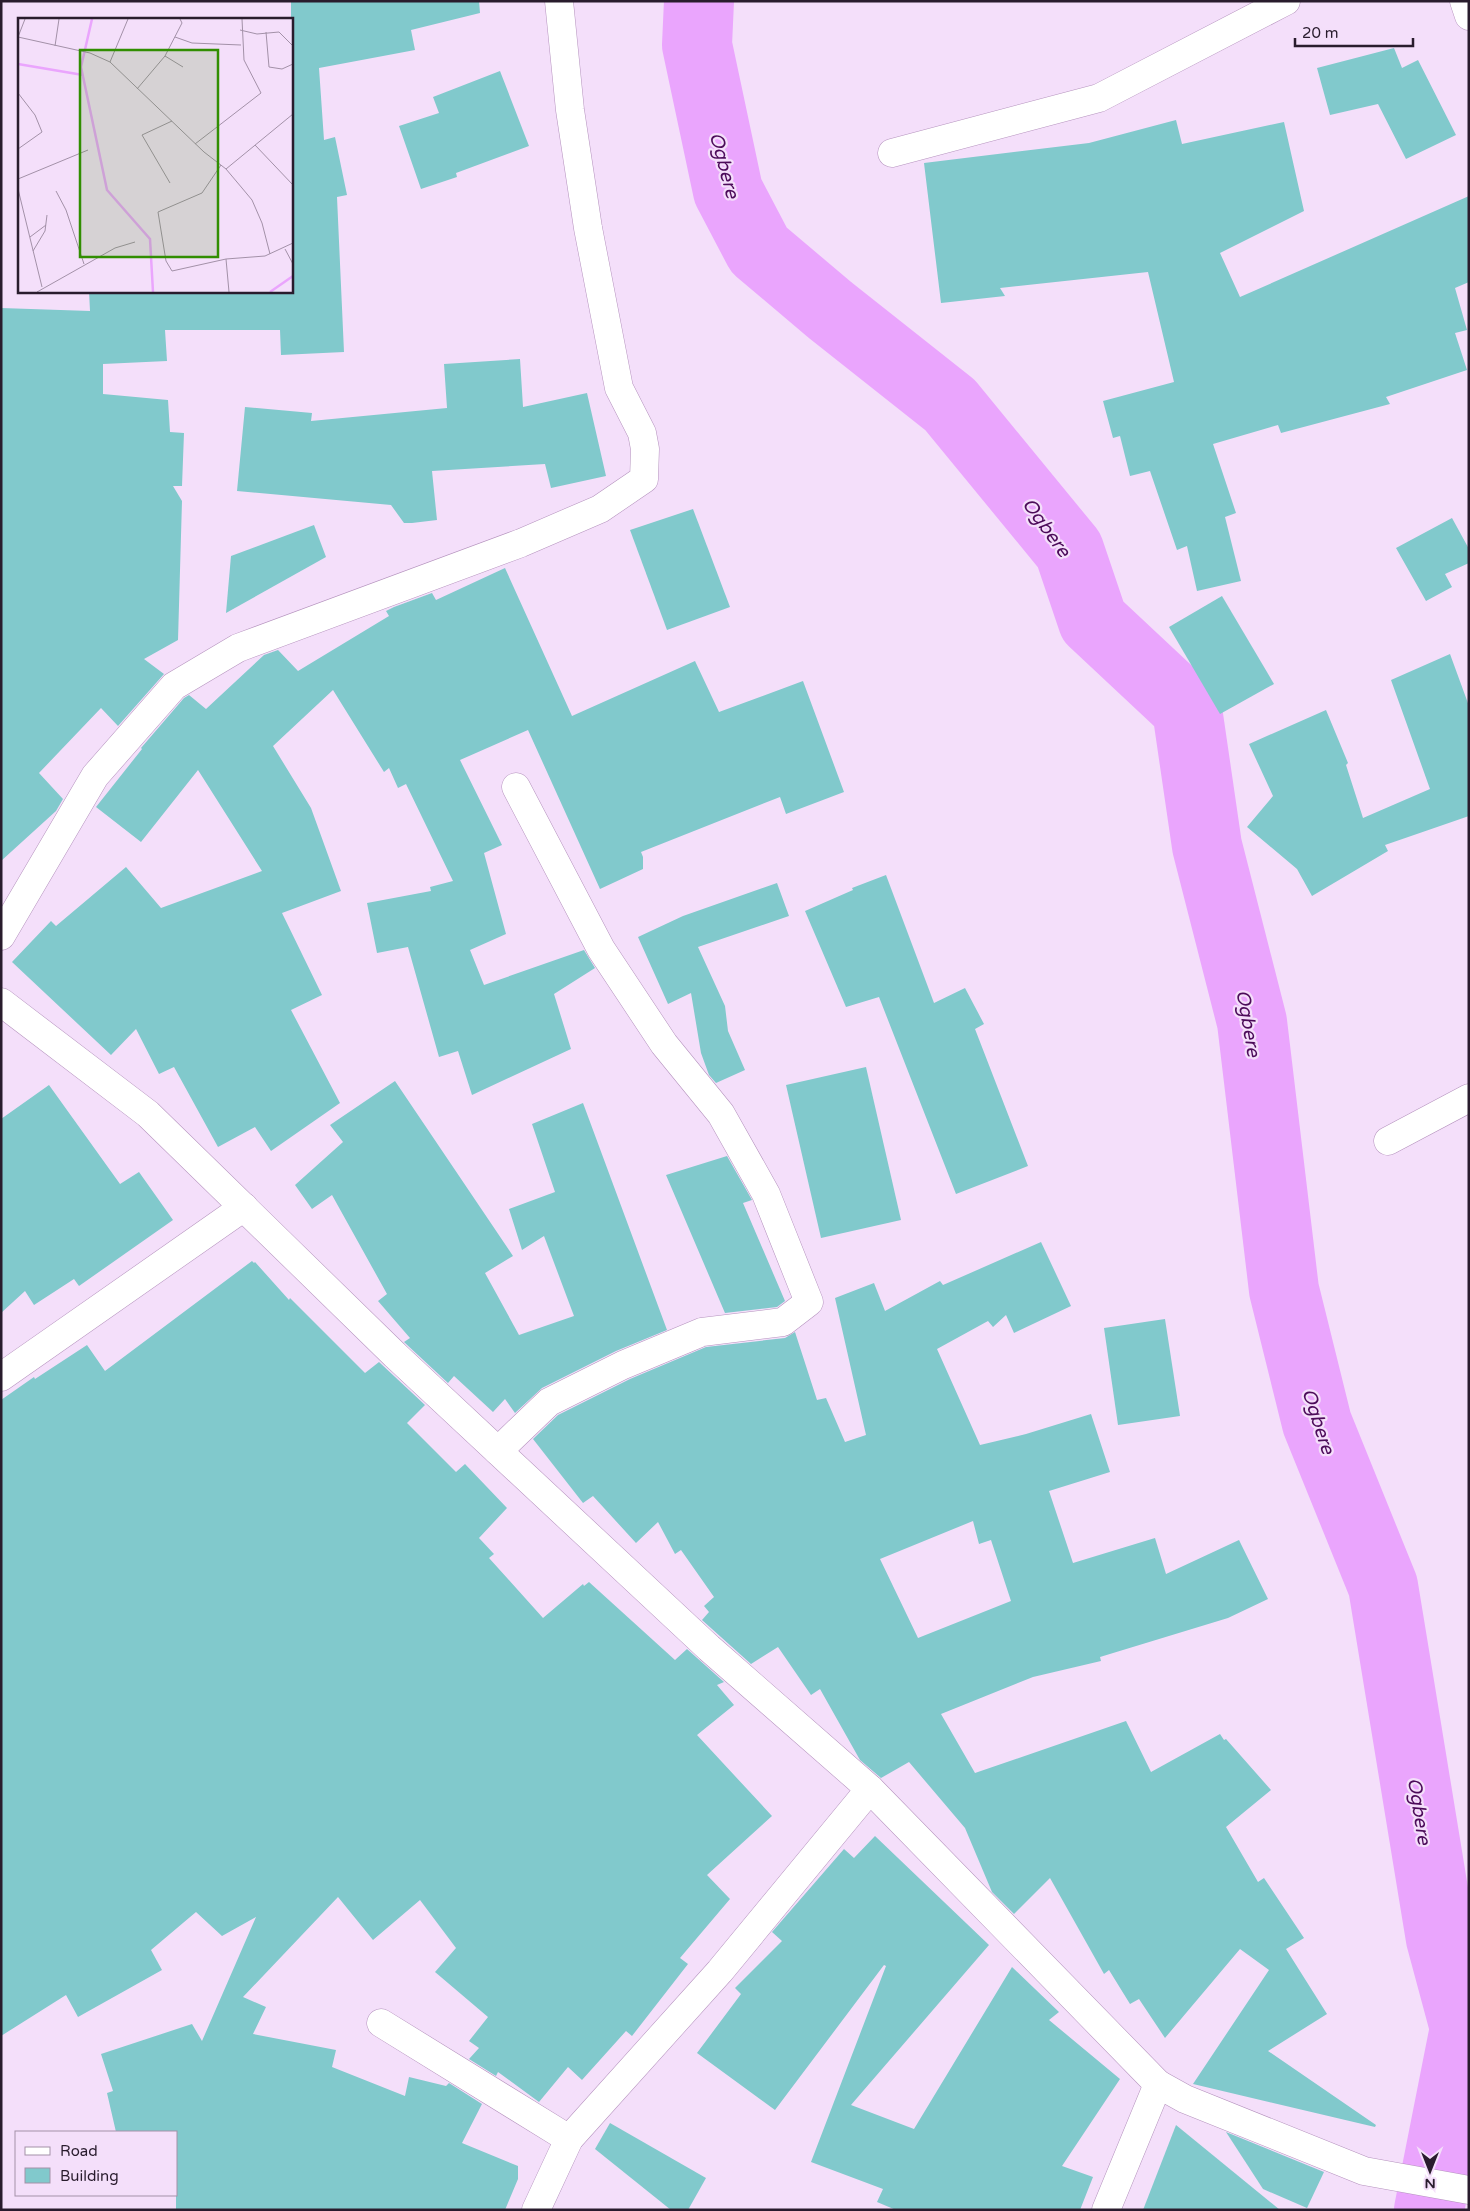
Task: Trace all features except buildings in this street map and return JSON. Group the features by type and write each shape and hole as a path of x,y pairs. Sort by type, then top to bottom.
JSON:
{"street":[{"path":"1,936 94,776 174,686 238,648 521,543 600,509 644,480 645,449 642,433 620,388 588,228 570,110 558,1"},
{"path":"892,153 1099,98 1286,1"},
{"path":"1464,1 1469,16"},
{"path":"498,1451 549,1402 623,1365 702,1332 784,1322 809,1302 766,1194 721,1114 664,1044 601,949 516,786"},
{"path":"1,1002 148,1114 395,1355 709,1648 870,1789 1158,2084 1185,2099 1364,2171 1469,2190"},
{"path":"1388,1141 1469,1098"},
{"path":"1,1377 244,1207"},
{"path":"536,2210 569,2140 720,1971 870,1789"},
{"path":"381,2023 569,2140"},
{"path":"1106,2210 1158,2084"}],"waterway":[{"name":"Ogbere","path":"699,1 697,45 728,191 759,250 830,310 950,405 1069,550 1093,621 1187,709 1207,846 1252,1022 1284,1290 1317,1423 1383,1586 1441,1939 1465,2028 1429,2210"},
{"path":"1441,1939 1469,1943"}]}
